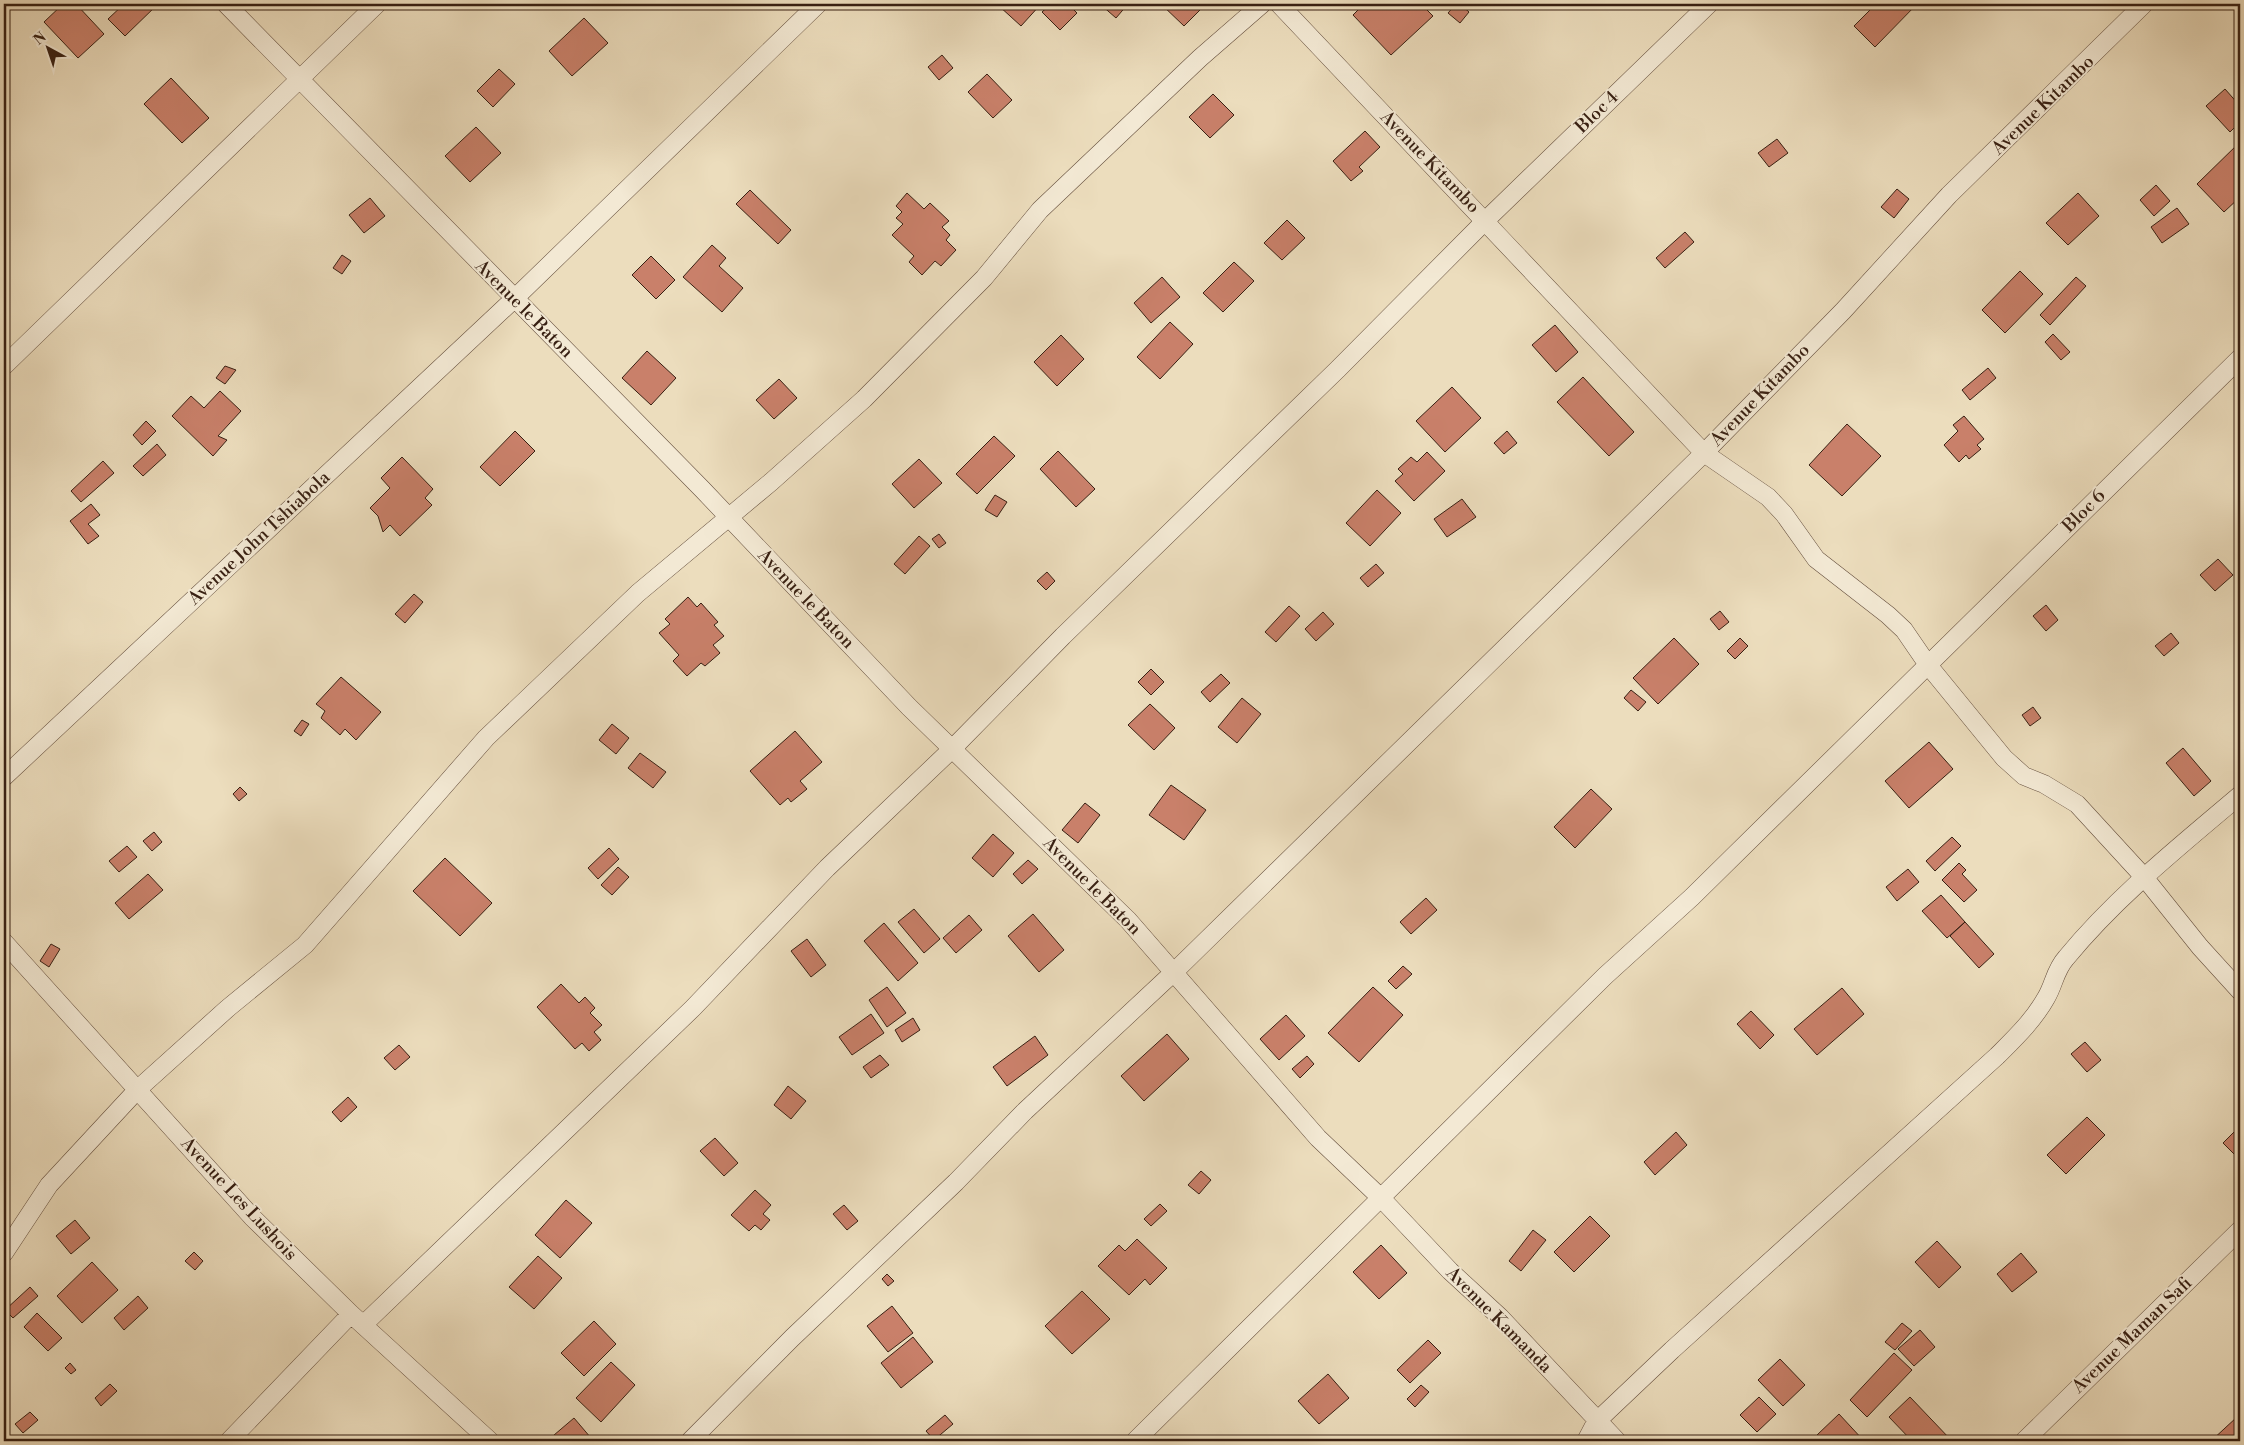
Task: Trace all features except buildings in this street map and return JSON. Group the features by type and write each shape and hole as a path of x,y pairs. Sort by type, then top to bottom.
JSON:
{"street":[{"name":"Avenue le Baton","path":"226,4 727,516 952,750 1128,920 1318,1138 1381,1198"},
{"path":"4,366 377,4"},
{"name":"Avenue John Tshiabola","path":"4,777 514,298 818,4"},
{"path":"4,1253 49,1185 138,1089 228,1008 305,945 486,738 638,593 727,516 771,482 864,399 984,278 1040,210 1200,58 1262,4"},
{"name":"Avenue Kitambo","path":"1280,4 1704,453 1843,311 1949,195 2144,4"},
{"name":"Bloc 4","path":"229,1441 694,1008 827,868 952,750 1063,636 1338,370 1486,220 1709,4"},
{"name":"Bloc 6","path":"1135,1441 1604,976 1692,897 2240,358"},
{"path":"690,1441 792,1338 956,1182 1025,1111 1174,972 1704,453 1768,497 1784,514 1816,559 1888,615 1904,630 1928,665 2004,758 2024,776 2044,784 2076,804 2144,877 2200,947 2240,991"},
{"path":"1586,1441 1596,1422 2024,1029 2036,1015 2048,995 2053,977 2064,960 2144,877 2240,795"},
{"name":"Avenue Les Lushois","path":"4,942 252,1217 357,1320 490,1441"},
{"name":"Avenue Kamanda","path":"1381,1198 1450,1271 1500,1317 1596,1422 1617,1441"},
{"name":"Avenue Maman Safi","path":"2024,1441 2240,1230"}]}
